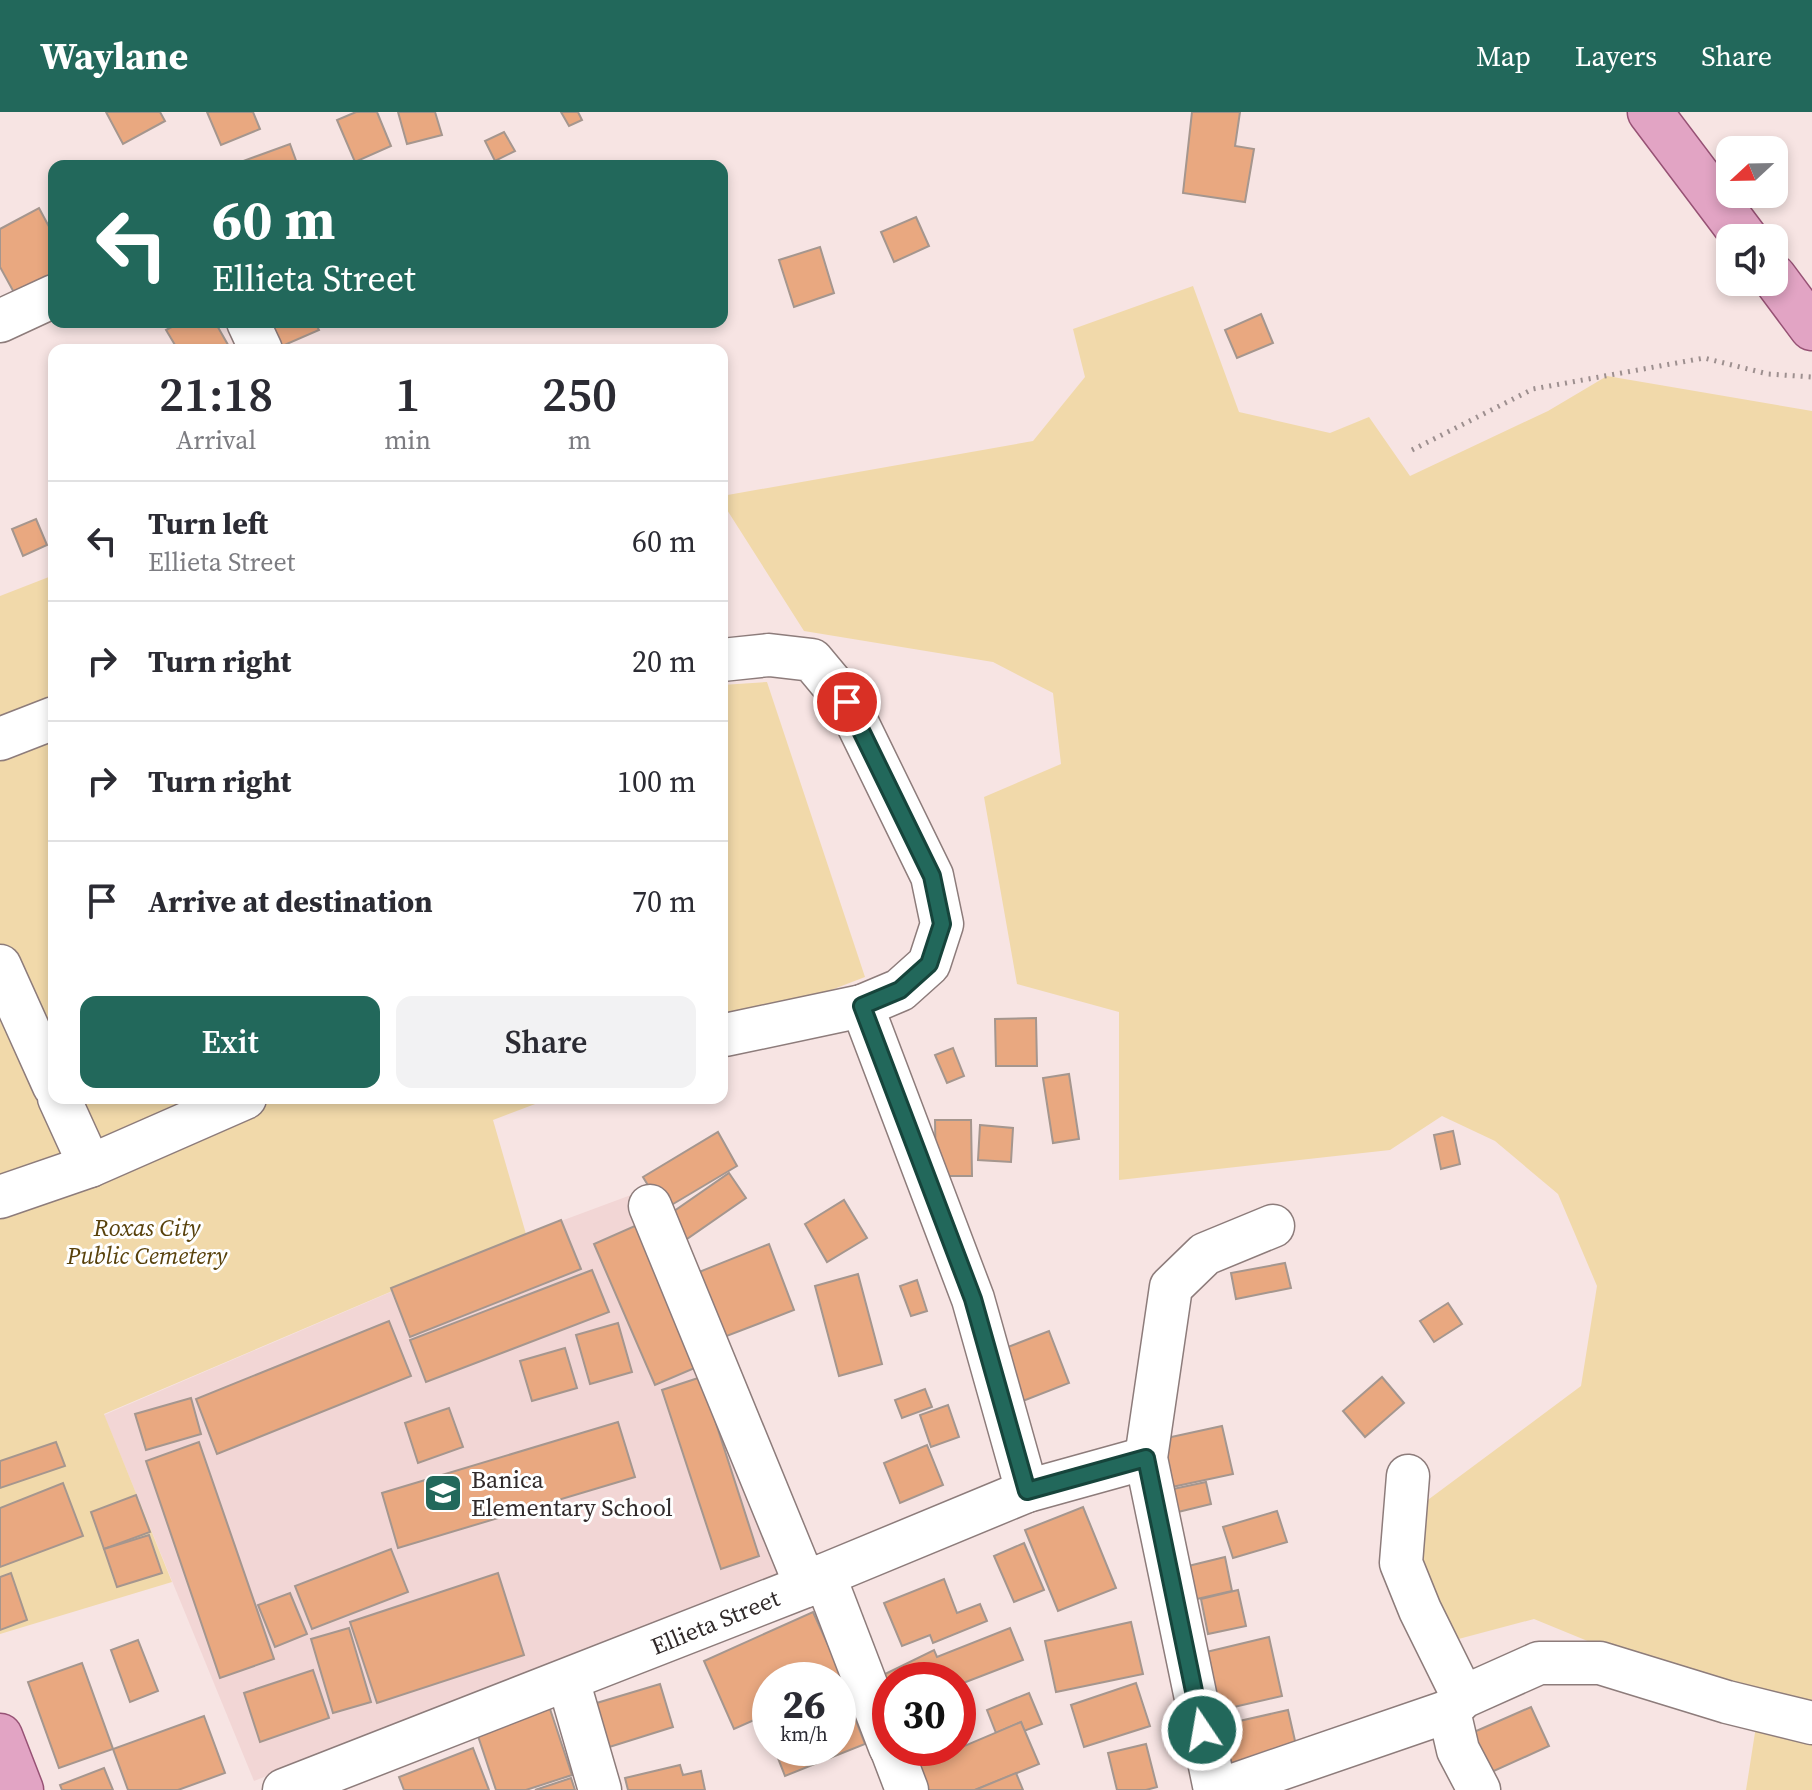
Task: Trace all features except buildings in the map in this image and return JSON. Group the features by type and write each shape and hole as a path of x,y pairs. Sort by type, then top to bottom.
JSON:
{"main road":[{"path":"1650,112 1734,224"},
{"path":"1788,296 1812,328"},
{"path":"0,1736 21,1790"}],"street":[{"path":"0,321 48,299"},
{"path":"728,659 769,655 812,660 847,702 932,876 942,924 929,964 900,990 862,1006 728,1034"},
{"path":"0,739 48,720"},
{"path":"0,966 48,1073"},
{"path":"862,1006 973,1299 1027,1491"},
{"path":"62,1104 90,1166"},
{"path":"0,1197 90,1166 231,1104"},
{"path":"650,1206 872,1707"},
{"path":"1273,1226 1205,1254 1171,1287 1146,1458 1217,1790 1456,1704 1539,1663 1600,1663 1727,1702 1812,1723"},
{"name":"Ellieta Street","path":"284,1790 568,1680 1027,1491 1146,1458"},
{"path":"1408,1476 1401,1563 1456,1704 1458,1750 1479,1790"},
{"path":"568,1680 600,1790"},
{"path":"898,1766 907,1790"}],"path":[{"path":"1412,450 1533,389 1704,358 1768,374 1812,377"}],"shaded area":[{"name":"Banica Elementary School","path":"631,1195 782,1572 254,1781 104,1415 526,1234"}],"green space":[{"path":"1193,286 1239,412 1330,433 1369,417 1410,476 1548,411 1607,376 1812,411 1812,1710 1629,1658 1534,1619 1436,1645 1382,1534 1581,1386 1597,1286 1558,1194 1495,1141 1442,1116 1390,1150 1119,1180 1119,1012 1017,984 984,797 1061,764 1053,693 993,662 804,631 728,511 728,495 1033,441 1085,377 1073,329"},
{"name":"Roxas City Public Cemetery","path":"48,577 48,1104 535,1104 493,1120 526,1234 104,1414 172,1582 0,1634 0,596"},
{"path":"767,682 865,977 728,1030 728,685"},
{"path":"1756,1726 1812,1742 1812,1790 1746,1790"}],"place":[{"name":"Banica Elementary School","path":"443,1493"}],"route":[{"path":"847,702 932,876 942,924 929,964 900,990 862,1006 973,1299 1027,1491 1146,1458 1202,1730"}]}
